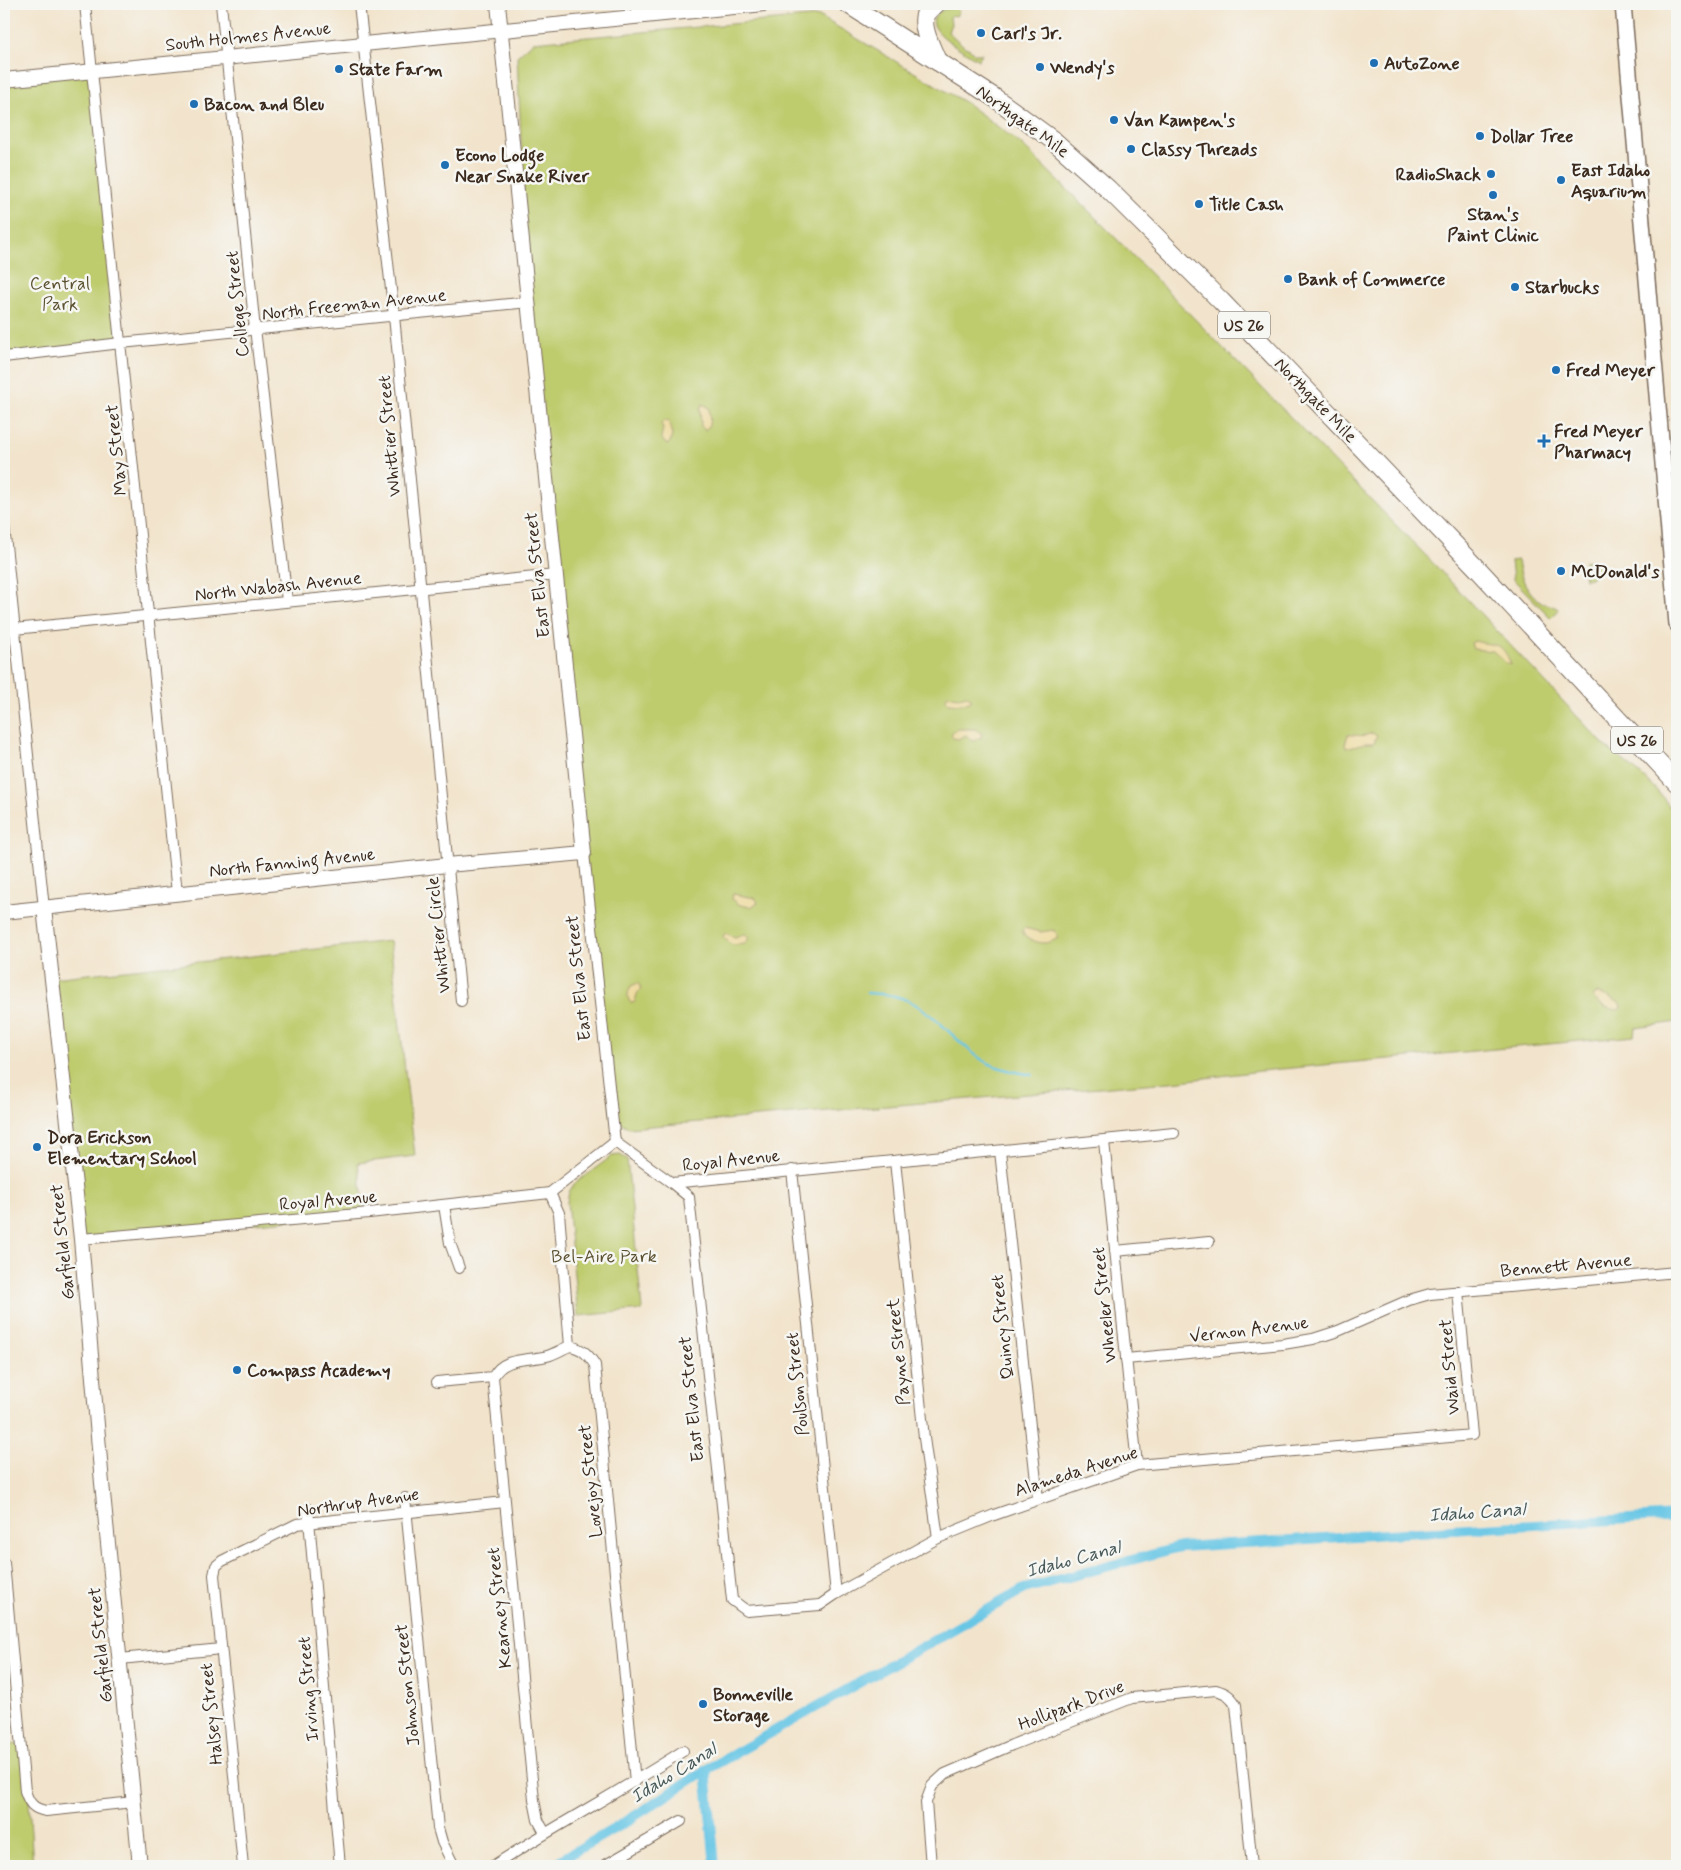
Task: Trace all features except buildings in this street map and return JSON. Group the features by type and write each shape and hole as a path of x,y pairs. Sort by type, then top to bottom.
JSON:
{"highway":[{"name":"Northgate Mile","path":"848,4 995,98 1054,141 1149,228 1462,552 1677,783"},
{"path":"936,4 927,12 924,25 937,61"}],"main road":[{"path":"1623,4 1677,624"}],"street":[{"name":"May Street","path":"85,4 177,893"},
{"name":"College Street","path":"221,4 287,601"},
{"name":"Whittier Street","path":"359,4 394,316 447,865"},
{"name":"East Elva Street","path":"498,4 615,1142"},
{"name":"South Holmes Avenue","path":"4,80 363,42 501,30 637,10 764,4"},
{"name":"North Freeman Avenue","path":"4,357 121,343 529,302"},
{"name":"Garfield Street","path":"4,526 9,629 44,908 81,1239 102,1483 140,1866"},
{"name":"North Wabash Avenue","path":"9,629 556,575"},
{"name":"North Fanning Avenue","path":"4,912 447,865 584,853"},
{"name":"Whittier Circle","path":"447,865 461,1001"},
{"name":"Royal Avenue","path":"615,1142 672,1183 1174,1133"},
{"name":"Wheeler Street","path":"1104,1141 1137,1465"},
{"path":"437,1382 493,1377 497,1370 506,1362 549,1356 570,1346 558,1213 550,1193 615,1142"},
{"name":"Quincy Street","path":"1000,1151 1038,1499"},
{"name":"Payne Street","path":"895,1161 924,1438 938,1538"},
{"name":"Poulson Street","path":"792,1170 836,1594"},
{"name":"East Elva Street","path":"672,1183 689,1197 732,1600 747,1611"},
{"name":"Royal Avenue","path":"81,1239 369,1213 550,1193"},
{"path":"444,1205 450,1243 459,1268"},
{"path":"1115,1251 1208,1242"},
{"name":"Bennett Avenue","path":"1458,1291 1677,1272"},
{"name":"Vernon Avenue","path":"1126,1359 1283,1344 1312,1339 1338,1331 1409,1300 1430,1294 1458,1291"},
{"name":"Waid Street","path":"1458,1291 1472,1434 1466,1435"},
{"name":"Lovejoy Street","path":"570,1346 582,1349 590,1356 595,1365 635,1782"},
{"name":"Kearney Street","path":"493,1377 534,1800 538,1820 545,1833"},
{"name":"Alameda Avenue","path":"747,1611 820,1605 836,1594 938,1538 1038,1499 1137,1465 1466,1435"},
{"name":"Johnson Street","path":"405,1498 438,1828 442,1842 454,1866"},
{"name":"Northrup Avenue","path":"222,1561 297,1524 505,1502"},
{"name":"Irving Street","path":"308,1509 340,1866"},
{"name":"Halsey Street","path":"222,1561 216,1566 214,1575 243,1866"},
{"path":"4,1563 11,1689 25,1791 29,1801 38,1810 46,1811 134,1802"},
{"path":"120,1659 221,1649"},
{"name":"Hollipark Drive","path":"931,1866 926,1802 932,1786 945,1774 1029,1738 1132,1698 1216,1690 1232,1697 1236,1705 1252,1866"},
{"path":"493,1866 545,1833 635,1782 683,1751"},
{"path":"604,1866 681,1821"}],"green space":[{"path":"956,7 959,12 956,16 952,15 950,17 951,24 948,32 975,54 982,54 978,60 941,35 933,22 939,12"},
{"path":"819,16 966,103 1021,144 1100,222 1433,563 1607,748 1657,791 1672,811 1677,822 1677,1022 1635,1028 1634,1036 1260,1071 1181,1081 629,1128 611,1116 529,302 517,56 533,42"},
{"name":"Central Park","path":"92,70 121,343 4,356 4,80"},
{"path":"1518,560 1520,573 1533,595 1543,603 1558,609 1551,618 1513,579 1511,561"},
{"path":"1593,560 1599,563 1600,569 1591,578 1585,579 1584,573 1587,572 1587,569 1584,569 1584,561"},
{"path":"390,941 415,1156 358,1163 365,1213 81,1239 52,978"},
{"name":"Bel-Aire Park","path":"620,1155 627,1159 642,1310 578,1316 567,1202 569,1192 574,1184 612,1156"},
{"path":"21,1744 29,1801 33,1866 4,1866 4,1745"}],"sand":[{"path":"703,404 709,408 709,423 705,430 701,426 700,409"},
{"path":"669,422 672,431 672,437 668,445 661,437 663,429 661,423"},
{"path":"1475,641 1500,648 1508,657 1511,665 1507,664 1493,651 1473,649 1471,643"},
{"path":"947,695 959,697 966,695 972,699 970,702 959,704 948,703 946,700"},
{"path":"958,729 975,729 982,734 981,737 973,741 966,735 958,739 953,738 951,736 953,731"},
{"path":"1372,733 1377,735 1374,743 1365,743 1346,748 1345,744 1348,735 1362,736"},
{"path":"733,894 755,898 758,902 751,907 740,905 732,899"},
{"path":"1024,928 1041,932 1053,930 1057,933 1057,939 1046,943 1034,941 1023,934"},
{"path":"725,933 735,937 745,934 748,936 748,940 745,944 732,945 723,937"},
{"path":"638,983 641,989 637,994 635,1002 631,1003 628,997 629,990 631,986"},
{"path":"1597,993 1620,1003 1621,1008 1618,1010 1600,1004 1593,996"}],"waterway":[{"path":"867,993 894,996 909,1001 929,1014 984,1061 1001,1068 1032,1075"},
{"name":"Idaho Canal","path":"550,1866 624,1823 706,1770 1024,1589 1180,1547 1677,1516"},
{"path":"706,1770 715,1866"}],"place":[{"name":"Carl's Jr.","path":"981,33"},
{"name":"AutoZone","path":"1374,63"},
{"name":"Wendy's","path":"1040,67"},
{"name":"State Farm","path":"339,69"},
{"name":"Bacon and Bleu","path":"194,104"},
{"name":"Van Kampen's","path":"1114,120"},
{"name":"Dollar Tree","path":"1480,136"},
{"name":"Classy Threads","path":"1131,149"},
{"name":"Econo Lodge Near Snake River","path":"445,165"},
{"name":"RadioShack","path":"1491,174"},
{"name":"East Idaho Aquarium","path":"1561,180"},
{"name":"Stan's Paint Clinic","path":"1493,195"},
{"name":"Title Cash","path":"1199,204"},
{"name":"Bank of Commerce","path":"1288,279"},
{"name":"Starbucks","path":"1515,287"},
{"name":"Fred Meyer","path":"1556,370"},
{"name":"Fred Meyer Pharmacy","path":"1544,441"},
{"name":"McDonald's","path":"1561,571"},
{"name":"Dora Erickson Elementary School","path":"37,1147"},
{"name":"Compass Academy","path":"237,1370"},
{"name":"Bonneville Storage","path":"703,1704"}]}
